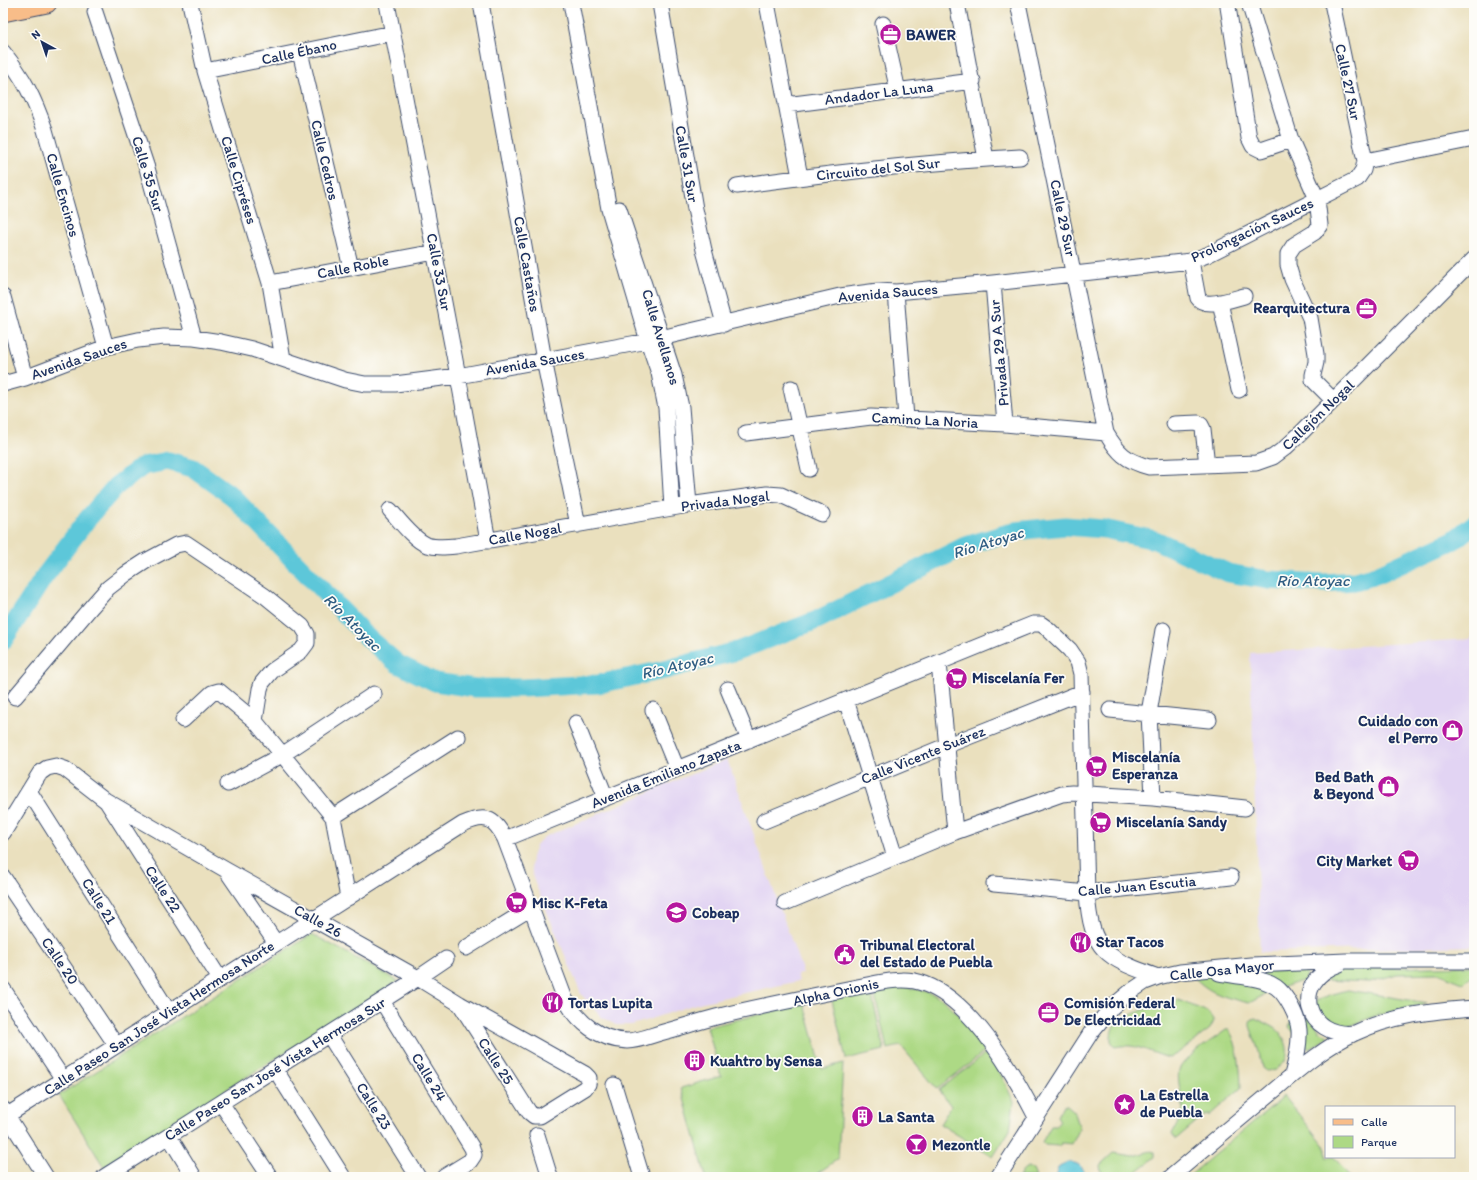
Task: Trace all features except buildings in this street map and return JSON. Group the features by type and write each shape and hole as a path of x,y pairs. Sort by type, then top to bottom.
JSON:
{"main road":[{"path":"3,6 6,3"},
{"path":"3,12 47,3"}],"street":[{"name":"Calle Cipréses","path":"190,3 206,71 270,282 283,359"},
{"name":"Calle 33 Sur","path":"387,3 435,252 488,541"},
{"name":"Calle Castaños","path":"481,3 544,360 578,525"},
{"name":"Calle Avellanos","path":"571,3 604,175 618,206 655,340 659,373 666,408 672,508"},
{"name":"Calle 31 Sur","path":"660,3 695,209 704,250 724,324"},
{"path":"767,3 800,177"},
{"path":"957,3 973,81 986,159"},
{"name":"Calle 29 Sur","path":"1018,3 1106,433"},
{"path":"1229,3 1228,7 1249,138 1253,146 1261,150 1291,140"},
{"path":"1249,3 1291,140 1316,200 1320,225 1315,232 1294,245 1288,254 1288,265 1292,279 1310,318 1316,354 1316,362 1312,375 1313,380 1333,400"},
{"name":"Calle 27 Sur","path":"1332,3 1365,161"},
{"name":"Calle 35 Sur","path":"95,12 147,168 194,338"},
{"path":"883,24 898,91"},
{"name":"Calle Ébano","path":"206,71 393,32"},
{"name":"Calle Encinos","path":"3,52 16,68 27,86 37,108 47,137 106,346"},
{"name":"Calle Cedros","path":"300,52 350,268"},
{"name":"Andador La Luna","path":"786,104 973,81"},
{"path":"1365,161 1474,139"},
{"name":"Circuito del Sol Sur","path":"737,186 800,177 1020,157"},
{"name":"Prolongación Sauces","path":"1074,274 1191,261 1207,255 1357,179 1363,170 1365,161"},
{"name":"Calle Roble","path":"270,282 435,252"},
{"name":"Callejón Nogal","path":"1106,433 1115,448 1125,458 1137,464 1150,467 1206,462 1256,463 1273,457 1285,448 1474,259"},
{"path":"1191,261 1198,298 1201,302 1205,304 1220,302 1244,296"},
{"name":"Avenida Sauces","path":"3,384 25,378 106,346 164,337 194,338 221,342 252,349 330,376 365,384 395,384 458,376 655,340 840,296 878,291 896,292 1074,274"},
{"name":"Privada 29 A Sur","path":"993,283 1005,424"},
{"path":"896,292 906,418"},
{"path":"3,297 25,378"},
{"path":"1220,302 1239,390"},
{"name":"Calle Avellanos","path":"655,340 674,375 681,406 689,505"},
{"path":"791,388 809,469"},
{"name":"Camino La Noria","path":"746,434 871,417 1005,424 1106,433"},
{"path":"1174,424 1198,423 1201,425 1203,429 1206,462"},
{"name":"Privada Nogal","path":"672,508 767,494 781,495 822,514"},
{"name":"Calle Nogal","path":"390,510 415,537 426,544 440,547 488,541 672,508"},
{"path":"14,697 108,588 146,561 176,545 186,543 264,596 302,626 307,634 307,643 301,651 272,671 262,683 255,721"},
{"name":"Avenida Emiliano Zapata","path":"505,839 1033,624 1040,624 1048,629 1070,650 1078,662 1081,674 1082,692"},
{"path":"1153,798 1149,713 1163,630"},
{"path":"939,663 948,745 955,832"},
{"path":"728,689 749,740"},
{"path":"183,720 212,693 219,691 255,721 333,816 348,898"},
{"path":"1082,692 1087,893 1088,913 1091,926 1102,948 1109,955 1119,961 1158,977"},
{"name":"Calle Vicente Suárez","path":"764,821 948,745 1082,692"},
{"path":"228,784 282,755 374,694"},
{"path":"846,700 895,857"},
{"path":"653,710 677,769"},
{"path":"1110,710 1209,720"},
{"path":"576,722 606,798"},
{"path":"333,816 458,737"},
{"name":"Calle 26","path":"29,791 40,773 48,768 56,766 65,769 105,800 418,978 460,1004 585,1074 589,1078 588,1084 585,1088 540,1116 534,1116"},
{"path":"3,833 29,791"},
{"name":"Calle 21","path":"29,791 169,1012"},
{"path":"785,903 955,832 1062,794 1072,793 1153,798 1245,808"},
{"name":"Calle 22","path":"105,800 220,979"},
{"path":"314,919 463,824 475,819 486,818 495,823 505,839"},
{"name":"Alpha Orionis","path":"505,839 565,999 577,1018 587,1027 599,1034 628,1041 634,1040 717,1017 877,983 896,980 912,981 925,984 937,990 964,1010 1004,1061 1036,1117"},
{"path":"226,870 276,943"},
{"name":"Calle 20","path":"3,876 116,1045"},
{"name":"Calle Juan Escutia","path":"994,884 1087,893 1231,876"},
{"path":"466,948 531,908"},
{"name":"Calle Paseo San José Vista Hermosa Norte","path":"4,1114 63,1079 314,919"},
{"name":"Calle Paseo San José Vista Hermosa Sur","path":"113,1175 169,1136 446,959"},
{"path":"1346,961 1326,970 1317,977 1312,984 1309,1004 1311,1013 1316,1020 1326,1028 1340,1033 1355,1033"},
{"name":"Calle Osa Mayor","path":"998,1177 1092,1031 1105,1014 1130,992 1145,982 1158,977 1198,969 1259,964 1346,961 1474,961"},
{"path":"1198,969 1263,982 1275,987 1286,997 1299,1028 1297,1055 1292,1076"},
{"path":"3,989 63,1079"},
{"name":"Calle 24","path":"382,1001 472,1148 474,1155 470,1161 444,1177"},
{"name":"Calle 25","path":"460,1004 529,1112 534,1116"},
{"path":"1171,1177 1292,1076 1314,1059 1355,1033 1392,1020 1416,1014 1474,1008"},
{"name":"Calle 23","path":"329,1034 418,1177"},
{"path":"275,1069 343,1177"},
{"path":"614,1085 642,1177"},
{"path":"221,1103 270,1177"},
{"path":"4,1114 46,1177"},
{"path":"537,1135 550,1177"},
{"path":"169,1136 194,1177"}],"shaded area":[{"path":"1474,635 1474,946 1260,952 1250,653 1470,639"},
{"path":"727,759 803,973 797,975 799,981 699,1003 632,1025 616,1025 601,1017 581,994 533,878 531,867 532,857 536,846 544,837"}],"green space":[{"path":"312,934 398,981 104,1167 59,1095"},
{"path":"1474,966 1472,976 1463,983 1438,973 1397,974 1370,982 1322,980 1336,969"},
{"path":"1225,971 1308,971 1305,980 1272,991 1249,1003 1217,994 1204,986 1191,974"},
{"path":"895,986 924,991 935,995 946,1002 987,1050 937,1089 901,1046 887,1049 874,991"},
{"path":"1348,990 1427,1003 1375,1016 1340,1030 1319,1014 1316,1001 1329,995"},
{"path":"871,991 884,1050 846,1059 832,1000"},
{"path":"1178,1000 1208,1012 1214,1021 1210,1029 1169,1058 1136,1047 1115,1047 1111,1041 1111,1034 1114,1026 1119,1021 1134,1013"},
{"path":"804,1004 822,1069 843,1063 838,1159 812,1177 706,1177 681,1088 721,1076 707,1027"},
{"path":"1305,1009 1319,1030 1329,1037 1309,1049 1289,1027 1295,1016"},
{"path":"1255,1018 1275,1028 1285,1040 1287,1055 1285,1060 1280,1066 1273,1070 1266,1071 1262,1068 1259,1052 1250,1026 1251,1021"},
{"path":"1226,1030 1229,1030 1235,1042 1240,1066 1241,1088 1210,1115 1203,1116 1176,1139 1172,1134 1183,1108 1178,1077 1180,1068 1183,1063 1194,1053"},
{"path":"988,1052 992,1056 1014,1102 1010,1130 993,1157 940,1124 951,1106 939,1090"},
{"path":"1284,1096 1325,1147 1325,1158 1335,1158 1350,1177 1188,1177"},
{"path":"1063,1105 1067,1105 1074,1111 1080,1128 1072,1144 1062,1143 1059,1146 1045,1145 1042,1142 1051,1126 1056,1126 1060,1121 1057,1116"},
{"path":"1151,1151 1155,1152 1155,1157 1131,1176 1124,1173 1120,1177 1102,1177 1100,1165 1113,1153 1133,1156"},
{"path":"1028,1167 1033,1170 1036,1177 1019,1177 1024,1169"}],"water":[{"path":"1067,1162 1080,1166 1084,1170 1086,1177 1055,1177 1058,1168"}],"waterway":[{"name":"Río Atoyac","path":"3,641 44,577 85,522 116,486 143,466 168,461 193,468 232,496 370,640 398,664 435,682 475,688 522,688 598,684 664,670 737,651 817,620 965,546 1015,531 1065,526 1104,529 1155,540 1228,573 1268,580 1324,583 1355,581 1379,574 1454,540 1474,524"}],"place":[{"name":"BAWER","path":"890,35"},
{"name":"Rearquitectura","path":"1366,308"},
{"name":"Miscelanía Fer","path":"956,678"},
{"name":"Cuidado con el Perro","path":"1453,730"},
{"name":"Miscelanía Esperanza","path":"1096,766"},
{"name":"Bed Bath & Beyond","path":"1389,786"},
{"name":"Miscelanía Sandy","path":"1101,822"},
{"name":"City Market","path":"1408,861"},
{"name":"Misc K-Feta","path":"517,903"},
{"name":"Cobeap","path":"676,913"},
{"name":"Star Tacos","path":"1080,942"},
{"name":"Tribunal Electoral del Estado de Puebla","path":"845,954"},
{"name":"Tortas Lupita","path":"552,1003"},
{"name":"Comisión Federal De Electricidad","path":"1049,1012"},
{"name":"Kuahtro by Sensa","path":"694,1061"},
{"name":"La Estrella de Puebla","path":"1124,1104"},
{"name":"La Santa","path":"862,1117"},
{"name":"Mezontle","path":"917,1145"}]}
